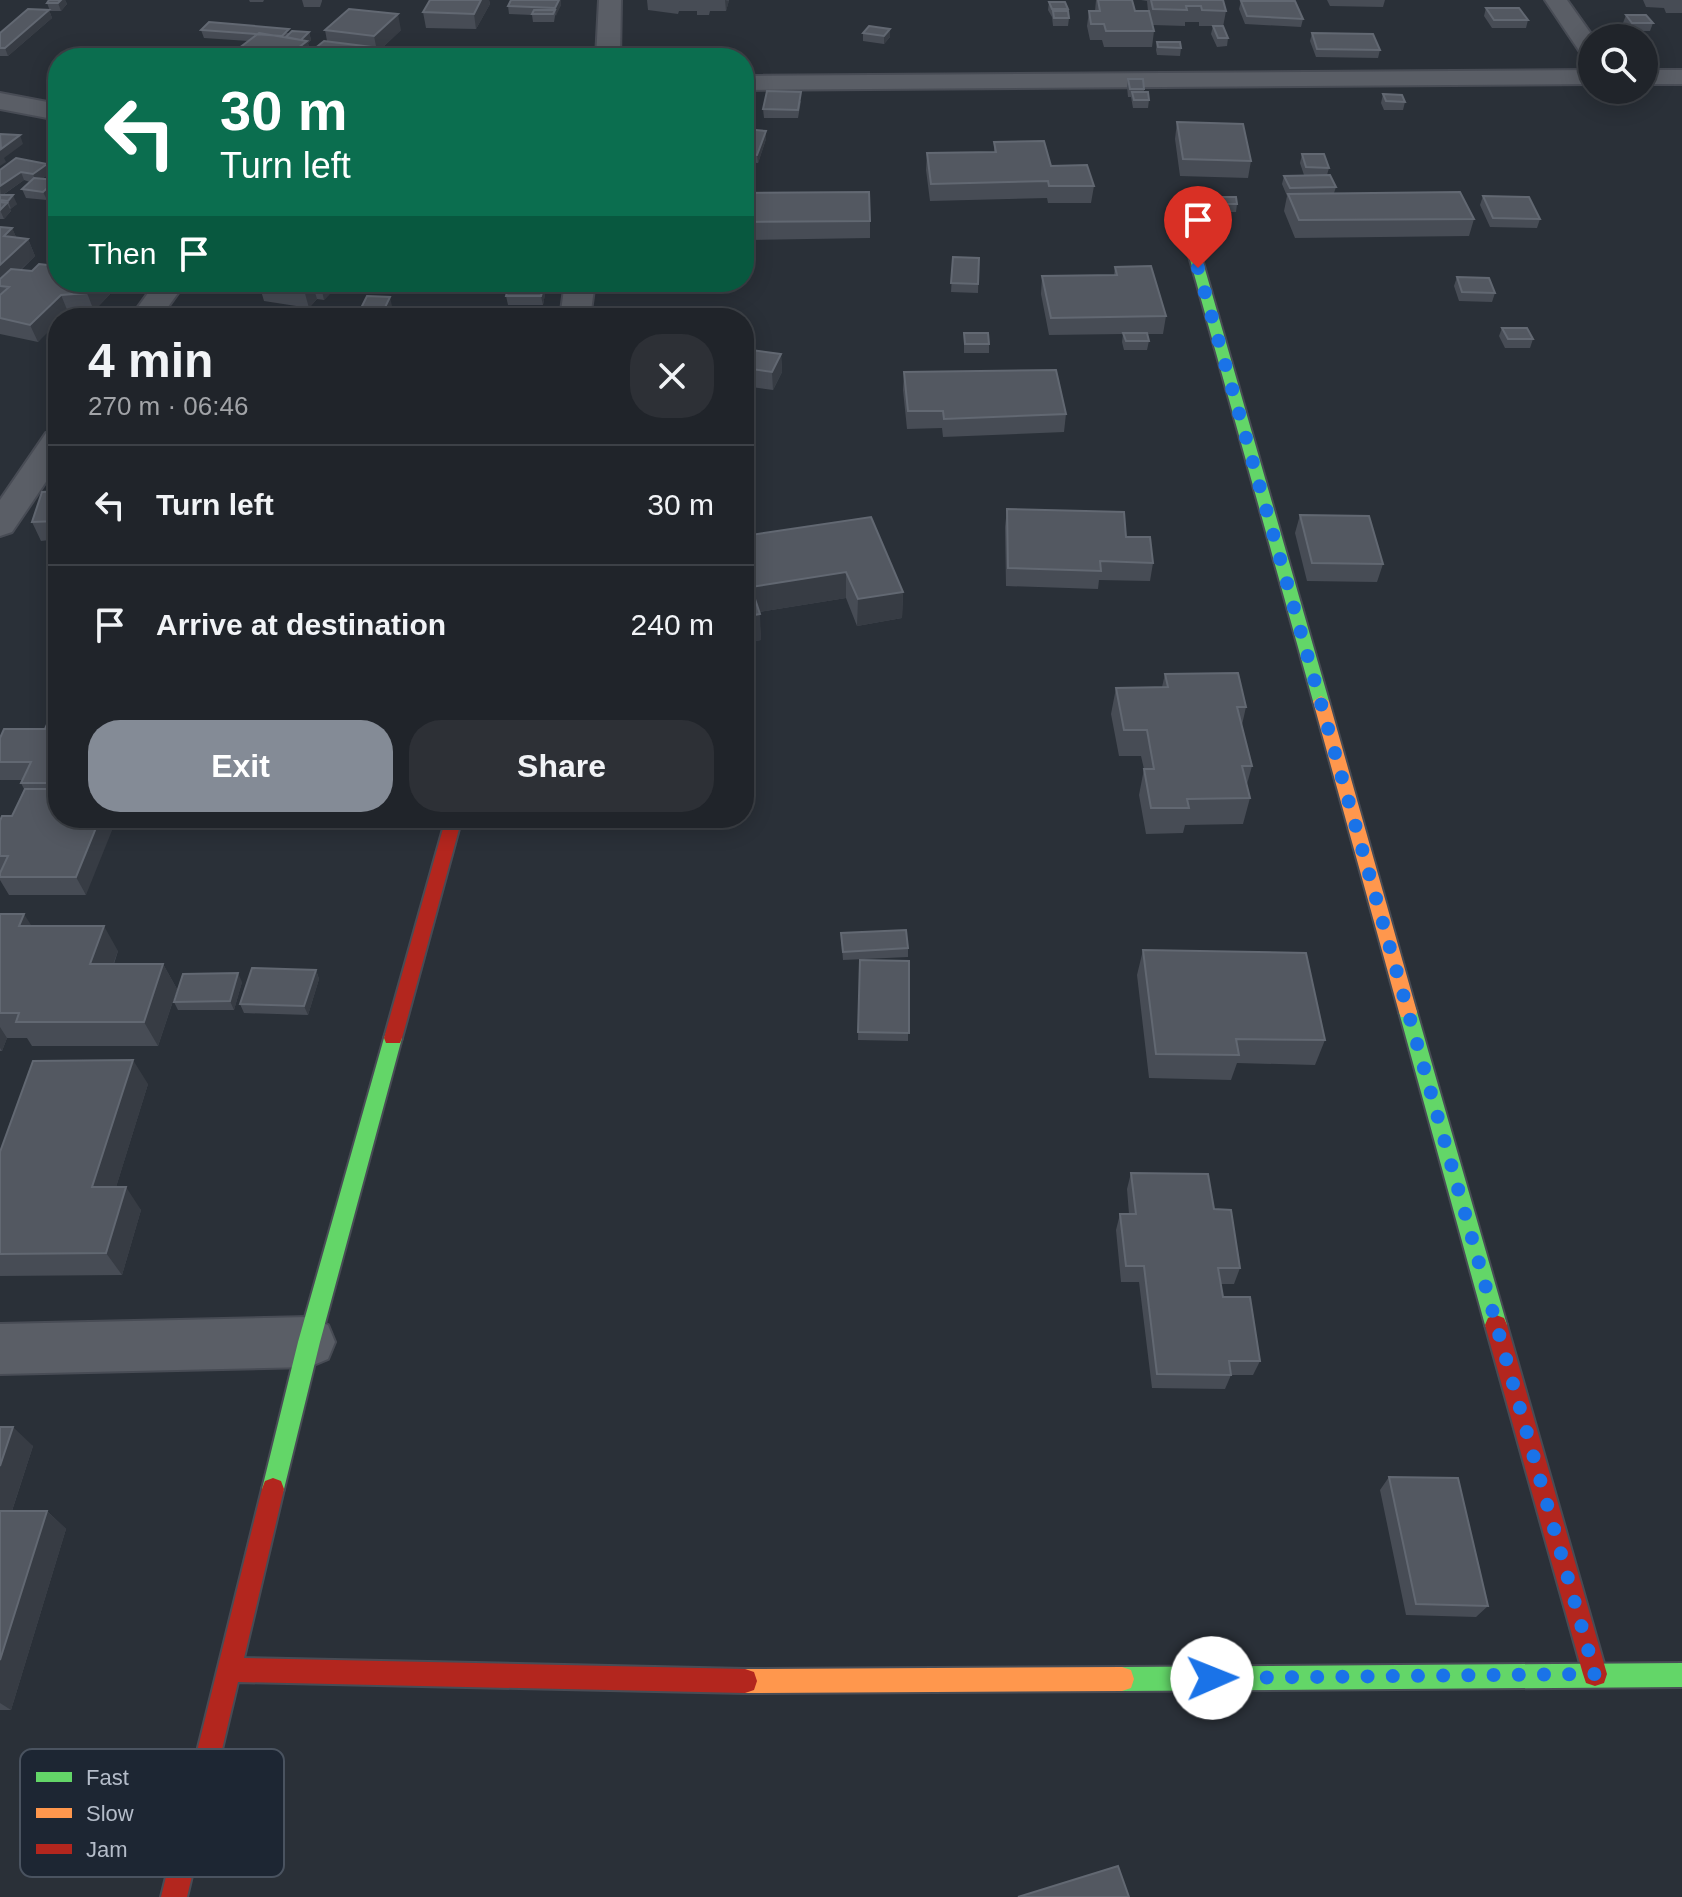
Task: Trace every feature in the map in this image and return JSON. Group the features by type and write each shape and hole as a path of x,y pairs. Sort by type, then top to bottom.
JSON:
{"street":[{"path":"608,48 610,0"},
{"path":"1556,0 1578,32"},
{"path":"754,83 1578,77"},
{"path":"1658,77 1682,77"},
{"path":"0,101 48,110"},
{"path":"1190,238 1595,1674"},
{"path":"0,525 48,455"},
{"path":"211,1749 309,1342 451,828"},
{"path":"0,1349 309,1342"},
{"path":"230,1670 765,1681 1682,1675"},
{"path":"174,1897 179,1877"}],"building":[{"path":"430,0 481,0 474,14 423,12"},
{"path":"511,0 559,0 555,8 508,6"},
{"path":"1098,0 1132,0 1135,11 1149,11 1154,31 1106,31 1104,24 1091,24 1089,11 1100,11"},
{"path":"1151,0 1223,0 1226,11 1202,10 1201,6 1186,6 1187,10 1153,9"},
{"path":"1241,1 1295,1 1303,19 1247,16"},
{"path":"1049,2 1065,2 1068,9 1052,9"},
{"path":"1486,8 1519,8 1528,20 1494,20"},
{"path":"28,9 49,10 5,48 0,48 0,33"},
{"path":"349,9 398,14 374,36 325,30"},
{"path":"534,10 555,10 553,14 532,14"},
{"path":"1053,11 1068,11 1069,18 1054,18"},
{"path":"1626,15 1646,15 1653,23 1632,23"},
{"path":"209,22 289,29 282,36 201,30"},
{"path":"869,26 890,29 884,36 863,33"},
{"path":"1213,26 1223,26 1228,38 1218,38"},
{"path":"292,31 309,32 301,40 286,37"},
{"path":"259,33 307,41 298,48 239,48"},
{"path":"1312,33 1373,34 1380,50 1317,49"},
{"path":"324,41 380,48 315,48"},
{"path":"1157,42 1180,42 1181,48 1158,47"},
{"path":"1128,79 1143,79 1144,89 1130,89"},
{"path":"767,91 801,92 798,110 763,109"},
{"path":"1132,92 1148,92 1149,100 1134,100"},
{"path":"1383,94 1402,95 1405,102 1386,101"},
{"path":"1177,122 1243,124 1251,161 1183,159"},
{"path":"754,130 766,131 757,155 754,155"},
{"path":"0,134 20,135 1,149"},
{"path":"1044,141 1051,166 1087,165 1094,186 1049,186 1048,181 931,184 927,153 996,152 994,142"},
{"path":"1302,154 1324,154 1329,168 1306,167"},
{"path":"16,158 47,164 33,174 21,172 0,186 0,170"},
{"path":"1330,175 1336,187 1290,188 1284,176"},
{"path":"34,178 48,179 48,187 43,192 22,189"},
{"path":"869,192 870,221 754,222 754,193"},
{"path":"1460,192 1474,219 1299,220 1288,194"},
{"path":"0,195 13,195 8,201 0,200"},
{"path":"1483,196 1529,197 1540,219 1493,218"},
{"path":"1218,197 1236,197 1237,204 1220,204"},
{"path":"0,227 12,228 4,236 28,239 0,265"},
{"path":"953,257 979,258 978,284 951,283"},
{"path":"39,264 48,265 48,292 88,292 61,295 30,325 0,318 0,295 9,287 0,286 0,279 11,269 32,271"},
{"path":"1151,266 1166,316 1051,318 1042,276 1117,275 1115,267"},
{"path":"1457,277 1489,278 1495,293 1462,292"},
{"path":"507,292 542,292 541,296 506,296"},
{"path":"367,296 390,297 385,308 361,308"},
{"path":"1502,328 1527,328 1533,339 1508,339"},
{"path":"964,333 988,333 989,344 965,344"},
{"path":"1123,333 1147,333 1149,341 1126,341"},
{"path":"754,350 781,354 772,372 754,369"},
{"path":"1056,370 1066,414 944,419 943,411 908,411 904,372"},
{"path":"42,492 48,492 48,521 32,522"},
{"path":"1007,509 1124,512 1126,537 1150,537 1153,563 1100,561 1101,571 1008,568"},
{"path":"1300,515 1369,516 1383,564 1312,563"},
{"path":"871,517 903,592 858,599 846,572 754,587 754,535"},
{"path":"754,596 760,614 754,615"},
{"path":"1238,673 1246,707 1237,707 1252,766 1242,766 1250,798 1187,799 1189,808 1151,808 1144,769 1154,769 1147,730 1124,730 1116,688 1168,687 1165,674"},
{"path":"48,722 48,783 21,783 31,762 0,762 0,738 4,729 45,729"},
{"path":"25,789 48,789 48,828 96,828 76,877 0,877 8,856 0,856 0,821 2,816 12,816"},
{"path":"0,914 24,914 19,926 104,926 90,964 163,964 144,1022 16,1022 19,1013 0,1013"},
{"path":"906,930 908,948 843,952 841,933"},
{"path":"1143,950 1306,953 1325,1040 1236,1039 1239,1055 1156,1054"},
{"path":"860,960 909,961 909,1033 858,1032"},
{"path":"252,968 316,970 304,1006 240,1004"},
{"path":"238,973 230,1001 174,1002 183,974"},
{"path":"133,1060 92,1187 126,1187 106,1253 0,1254 0,1152 33,1061"},
{"path":"1131,1173 1208,1174 1214,1209 1231,1210 1240,1268 1218,1268 1223,1297 1250,1297 1260,1361 1229,1361 1231,1375 1157,1374 1144,1266 1126,1266 1120,1214 1136,1214"},
{"path":"0,1427 13,1427 0,1466"},
{"path":"1389,1477 1458,1478 1488,1606 1416,1604"},
{"path":"0,1511 47,1511 0,1660"},
{"path":"1118,1866 1129,1897 1018,1897"}],"traffic: fast":[{"path":"1190,238 1321,701"},
{"path":"1408,1012 1496,1325"},
{"path":"273,1489 309,1342 393,1038"},
{"path":"1122,1679 1682,1675"}],"traffic: slow":[{"path":"1321,701 1408,1012"},
{"path":"745,1681 1122,1679"}],"traffic: jam":[{"path":"393,1038 451,828"},
{"path":"1496,1325 1595,1674"},
{"path":"210,1749 273,1489"},
{"path":"230,1670 745,1681"},
{"path":"174,1897 179,1877"}],"route":[{"path":"1198,268 1595,1674 1212,1678"}]}
